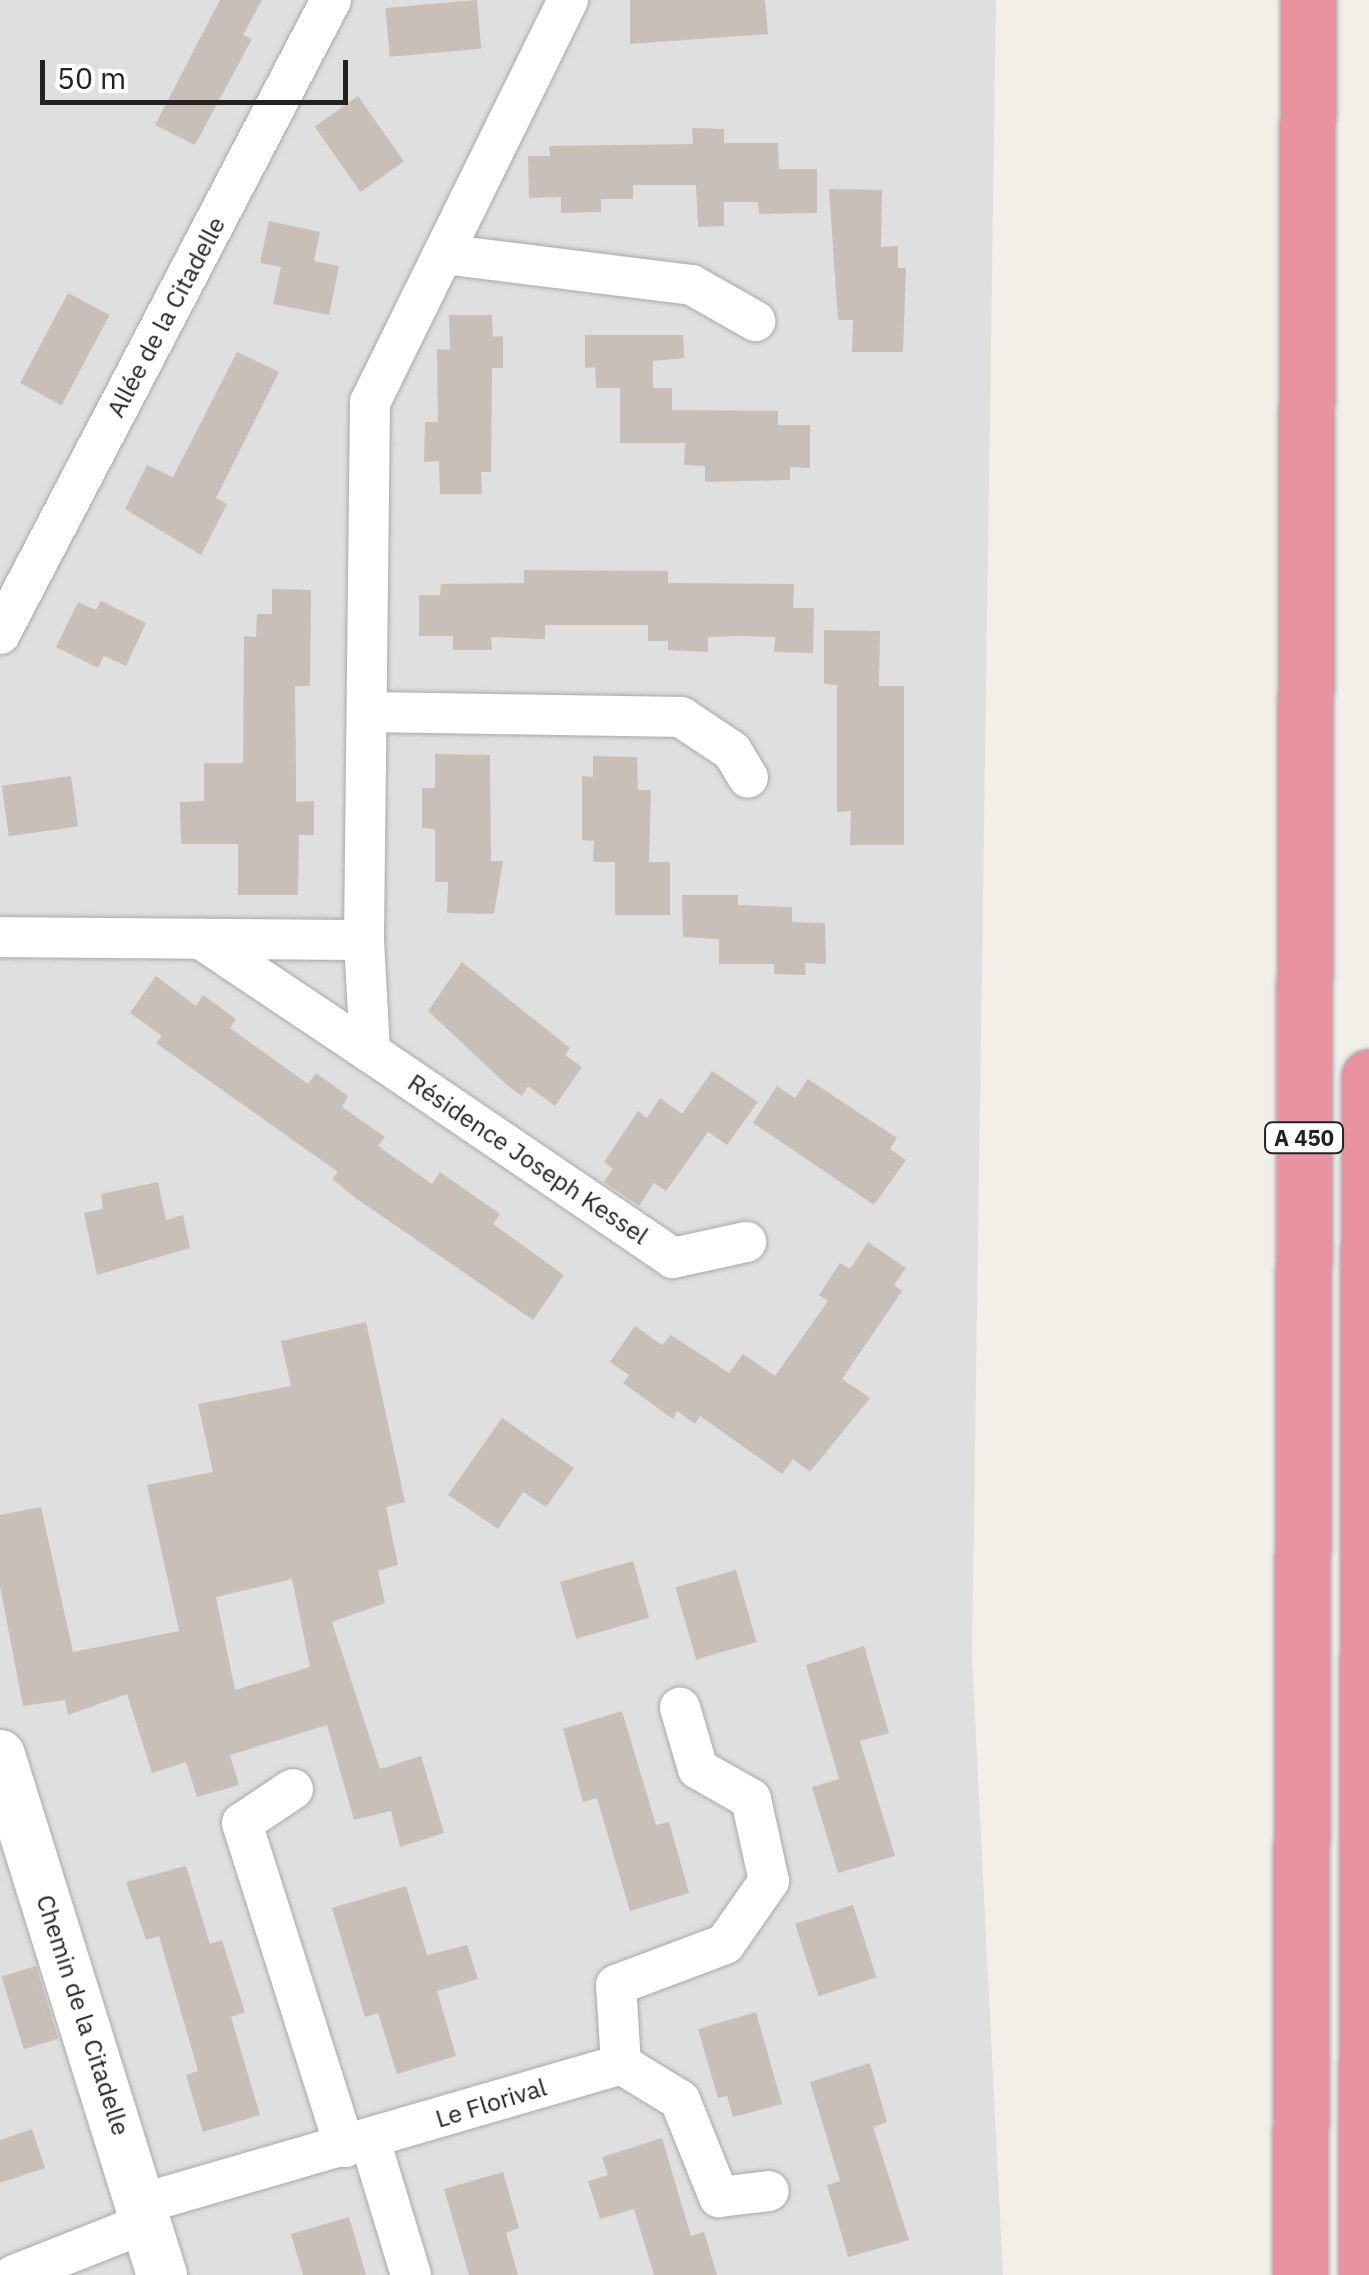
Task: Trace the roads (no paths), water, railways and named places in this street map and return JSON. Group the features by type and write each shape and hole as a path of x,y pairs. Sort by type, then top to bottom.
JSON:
{"highway":[{"name":"A 450","path":"1300,2275 1308,0"},
{"name":"A 450","path":"1366,2275 1369,1077"}],"street":[{"name":"Allée de la Citadelle","path":"0,634 331,0"},
{"path":"370,1052 364,940 371,712 370,402 568,0"},
{"path":"443,254 692,285 755,321"},
{"path":"371,712 680,716 732,751 748,778"},
{"path":"0,937 364,940"},
{"name":"Résidence Joseph Kessel","path":"202,939 673,1258 746,1242"},
{"path":"680,1708 698,1769 751,1798 769,1882 725,1944 616,1986 621,2064 680,2100 719,2198 770,2191"},
{"name":"Chemin de la Citadelle","path":"0,1755 162,2275"},
{"path":"293,1789 242,1823 358,2144 411,2275"},
{"name":"Le Florival","path":"14,2275 145,2213 621,2064"}]}
